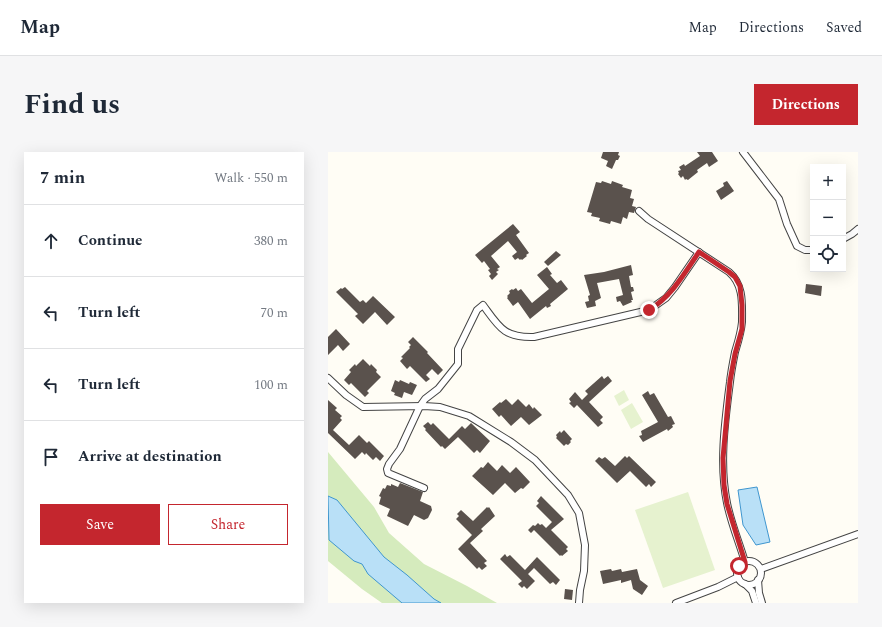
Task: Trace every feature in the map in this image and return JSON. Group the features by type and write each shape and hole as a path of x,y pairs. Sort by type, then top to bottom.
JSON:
{"street":[{"path":"743,152 779,199 787,224 797,246 805,250 810,250"},
{"path":"639,211 648,219 729,272 735,277 740,286 742,329 730,381 723,458 724,485 727,504 745,562"},
{"path":"846,237 858,229"},
{"path":"424,488 388,473 387,469 400,449 420,406 425,399 438,389 458,364 458,349 477,310 483,305 503,331 526,338 649,310 666,298 699,252"},
{"path":"328,378 346,395 363,407 440,407 470,416 535,460 568,495 579,513 585,545 584,571 580,590 580,603"},
{"path":"760,569 858,534"},
{"path":"745,584 754,584 758,580 761,573 756,563 749,561 742,563 738,570 738,577 740,580 752,591 756,603"},
{"path":"676,603 718,587 738,577"},
{"path":"758,580 759,593 762,603"}],"green space":[{"path":"624,390 629,400 619,406 614,396"},
{"path":"632,403 643,422 631,429 621,410"},
{"path":"328,452 374,507 389,533 424,564 497,603 382,603 362,589 328,561"},
{"path":"688,492 715,570 663,588 635,510"}],"water":[{"path":"757,487 770,542 756,545 743,525 738,490"},
{"path":"328,496 337,500 384,557 434,599 441,603 402,603 368,574 362,564 354,561 329,540"}],"building":[{"path":"603,152 619,152 618,155 620,156 618,160 616,160 612,169 606,166 608,161 601,158"},
{"path":"697,152 712,152 718,161 709,167 707,163 697,170 698,172 688,180 685,180 683,176 681,178 678,174 678,171 681,170 679,167 684,164 685,166 700,156"},
{"path":"602,181 611,184 612,181 623,185 622,187 632,190 630,198 634,199 632,206 636,207 634,213 629,212 627,219 623,217 621,224 611,221 610,224 599,221 600,218 591,216 592,213 587,212 596,182 601,183"},
{"path":"727,181 734,191 721,200 716,191 724,186 723,183"},
{"path":"513,224 520,232 516,235 529,253 522,260 518,258 515,260 512,256 517,252 508,241 491,256 500,267 496,272 498,274 492,280 489,276 491,274 488,270 490,269 484,261 482,263 475,255"},
{"path":"556,251 561,255 548,266 544,262"},
{"path":"631,265 633,275 629,276 631,287 633,287 634,291 631,292 632,302 623,306 620,301 617,302 616,297 623,295 619,279 597,283 601,298 595,301 596,306 587,308 585,302 589,301 588,296 590,295 584,275 604,272"},
{"path":"547,267 552,274 550,275 557,283 561,280 568,289 550,304 551,306 547,308 546,306 530,319 518,302 513,306 507,296 510,293 509,291 512,289 513,290 516,288 518,291 521,289 532,303 549,289 537,275"},
{"path":"806,284 822,286 821,296 805,293"},
{"path":"345,287 360,302 363,300 366,303 373,296 395,317 387,325 375,312 363,324 355,316 358,314 336,292"},
{"path":"336,329 350,344 343,351 338,345 328,355 328,337"},
{"path":"413,337 443,370 438,375 432,369 426,375 430,379 426,382 410,366 407,369 400,361 403,358 401,357 410,348 409,347 411,345 408,342"},
{"path":"363,359 377,370 376,372 381,377 367,391 369,393 365,397 351,383 349,385 344,380 351,372 349,370"},
{"path":"602,376 604,379 608,376 612,381 589,402 603,417 600,420 603,423 598,427 577,405 574,408 569,403 571,402 569,399 575,392 582,400 588,394 585,391"},
{"path":"395,380 399,382 400,380 409,384 410,382 417,385 412,395 404,392 402,398 394,395 395,393 391,391"},
{"path":"648,391 650,395 654,393 668,417 671,416 675,424 672,425 673,427 668,431 667,429 643,442 639,436 642,435 641,431 658,422 642,395"},
{"path":"506,399 512,405 518,399 526,407 529,404 533,409 534,407 542,415 529,425 521,417 511,426 501,415 499,417 492,409"},
{"path":"328,400 337,408 335,410 342,416 340,418 342,420 333,430 349,445 359,435 367,443 369,441 384,456 380,461 376,457 373,460 366,453 365,455 362,452 355,459 328,433"},
{"path":"428,422 431,425 433,423 449,439 462,426 465,429 471,423 490,441 480,453 477,450 474,453 458,437 445,449 442,446 441,447 425,430 426,429 423,426"},
{"path":"564,430 572,439 568,445 566,444 564,446 556,438 556,435 560,431 561,433"},
{"path":"625,456 627,458 629,456 656,482 651,487 649,484 646,487 630,471 617,483 595,461 599,457 602,459 605,457 615,466"},
{"path":"488,462 497,471 502,465 510,473 516,467 530,482 523,489 521,488 515,493 505,483 493,495 472,476 481,467 483,468"},
{"path":"400,483 423,492 420,501 431,506 432,510 428,518 424,520 414,515 408,526 387,516 390,509 379,504 381,497 379,496 383,488 385,489 387,485 391,486 391,484 398,487"},
{"path":"541,496 564,519 551,530 568,547 566,549 568,551 562,556 560,556 534,530 531,533 528,530 533,525 535,526 538,523 540,525 542,524 546,528 552,522 536,506 539,503 537,501"},
{"path":"487,507 489,507 495,516 481,529 483,531 470,543 487,561 484,563 487,566 482,570 479,567 477,569 458,549 472,535 456,519 459,516 457,514 461,510 473,521"},
{"path":"505,554 507,557 510,555 525,570 537,557 560,580 556,585 553,582 550,584 534,568 528,574 535,581 527,589 524,586 522,588 518,584 522,581 500,559"},
{"path":"611,569 612,571 621,569 622,572 637,569 640,580 648,586 642,595 633,589 631,580 621,583 621,580 603,584 600,571"},
{"path":"565,589 573,590 572,600 564,599"}],"route":[{"path":"649,310 666,298 699,252 729,272 735,277 740,286 742,329 730,381 723,458 724,485 727,504 745,562 739,566"}]}
